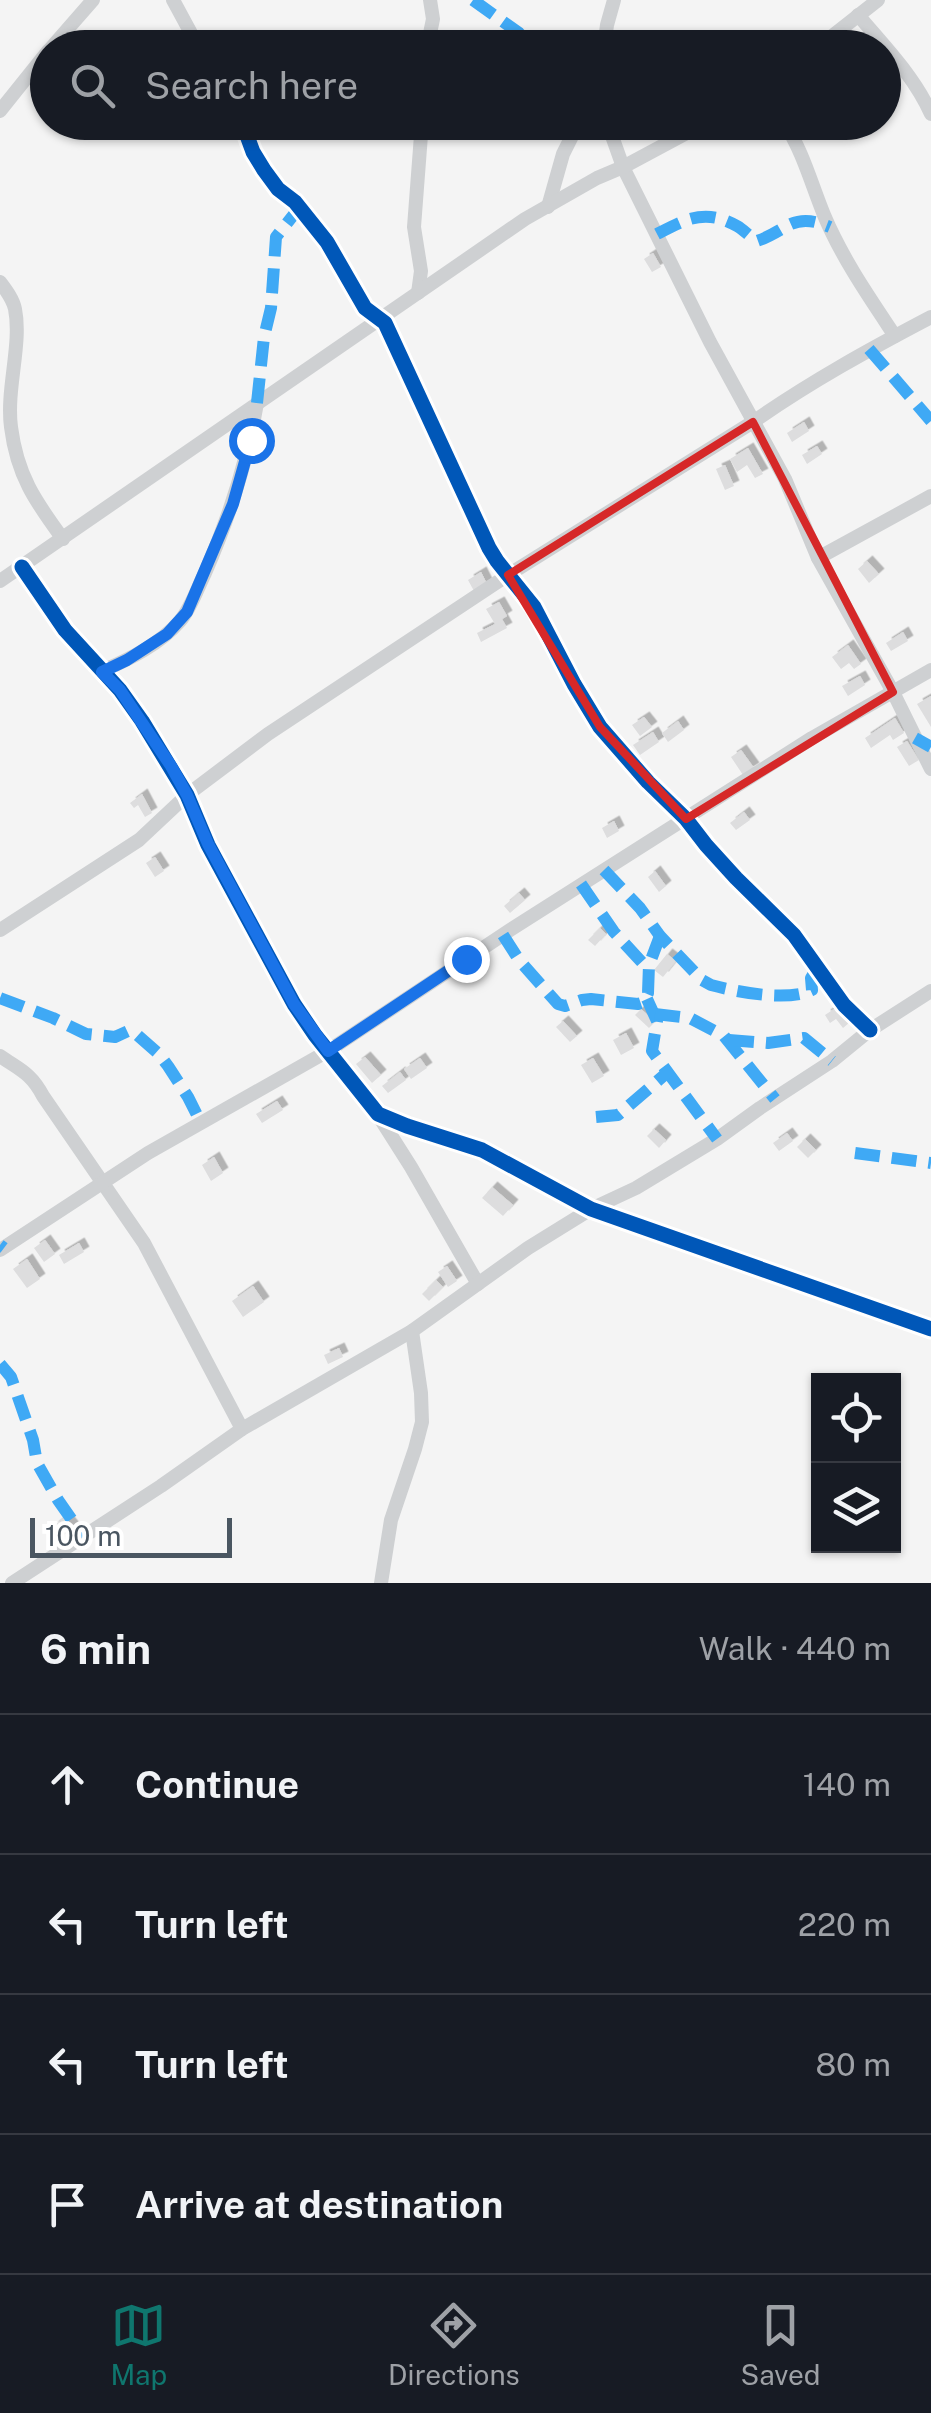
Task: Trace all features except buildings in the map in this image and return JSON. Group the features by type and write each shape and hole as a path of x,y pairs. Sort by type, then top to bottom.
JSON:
{"street":[{"path":"66,30 93,0"},
{"path":"173,0 189,30"},
{"path":"430,0 431,30"},
{"path":"606,30 614,0"},
{"path":"839,30 878,0"},
{"path":"858,15 871,30"},
{"path":"901,65 922,92 931,114"},
{"path":"1,107 30,72"},
{"path":"249,140 264,170 327,242 365,308 388,330 489,548 534,607 600,727 686,818 706,846 794,935 844,1005 870,1030"},
{"path":"418,293 421,270 414,227 421,140"},
{"path":"548,207 570,140"},
{"path":"613,140 710,342 785,479 818,558 931,769"},
{"path":"0,581 525,219 674,140"},
{"path":"794,140 840,248 895,336"},
{"path":"0,282 15,309 10,412 16,453 25,484 63,539"},
{"path":"0,930 138,840 187,795 268,734 508,575 789,396 931,317"},
{"path":"102,672 167,634 187,612 233,504 257,403"},
{"path":"818,558 931,496"},
{"path":"22,567 65,630 120,690 142,721 187,795 208,844 294,1004 378,1114 478,1284"},
{"path":"0,1250 148,1153 328,1051 812,738 931,670"},
{"path":"12,1583 242,1428 412,1330 528,1248 717,1140 931,991"},
{"path":"0,1056 36,1083 144,1243 242,1428"},
{"path":"378,1114 482,1150 591,1209 931,1329"},
{"path":"381,1583 394,1507 422,1422 412,1330"}],"highlighted area":[{"path":"753,422 893,692 686,819 600,727 508,575"}],"marked path":[{"path":"473,0 515,30"},
{"path":"257,403 271,308 276,237 299,208"},
{"path":"657,234 687,220 705,217 726,221 757,241 799,221 830,227"},
{"path":"869,349 931,421"},
{"path":"915,738 931,747"},
{"path":"604,870 660,936 711,985 762,995 802,994 812,990 811,978 817,968"},
{"path":"581,884 614,932 649,970"},
{"path":"503,935 519,960 558,1004 565,1006 591,999 644,1002 649,965 660,936"},
{"path":"0,998 86,1034 115,1037 134,1032 168,1066 201,1123"},
{"path":"647,999 657,1021 652,1051 717,1139"},
{"path":"655,1014 690,1018 724,1036 775,1099"},
{"path":"729,1040 768,1043 804,1038 832,1061"},
{"path":"596,1117 618,1115 669,1071"},
{"path":"855,1153 931,1163"},
{"path":"0,1245 4,1248"},
{"path":"0,1364 11,1377 37,1463 58,1500 86,1534"}],"cycle path":[{"path":"249,140 278,189 295,202 327,242 365,308 385,323 489,548 534,607 600,727 736,878 794,935 844,1005 870,1030"},
{"path":"22,567 65,630 120,690 142,721 187,795 208,845 294,1004 378,1114 482,1150 591,1209 931,1329"}],"route":[{"path":"251,440 233,504 187,612 167,634 102,672 120,690 171,766 294,1004 328,1051 466,959"}]}
